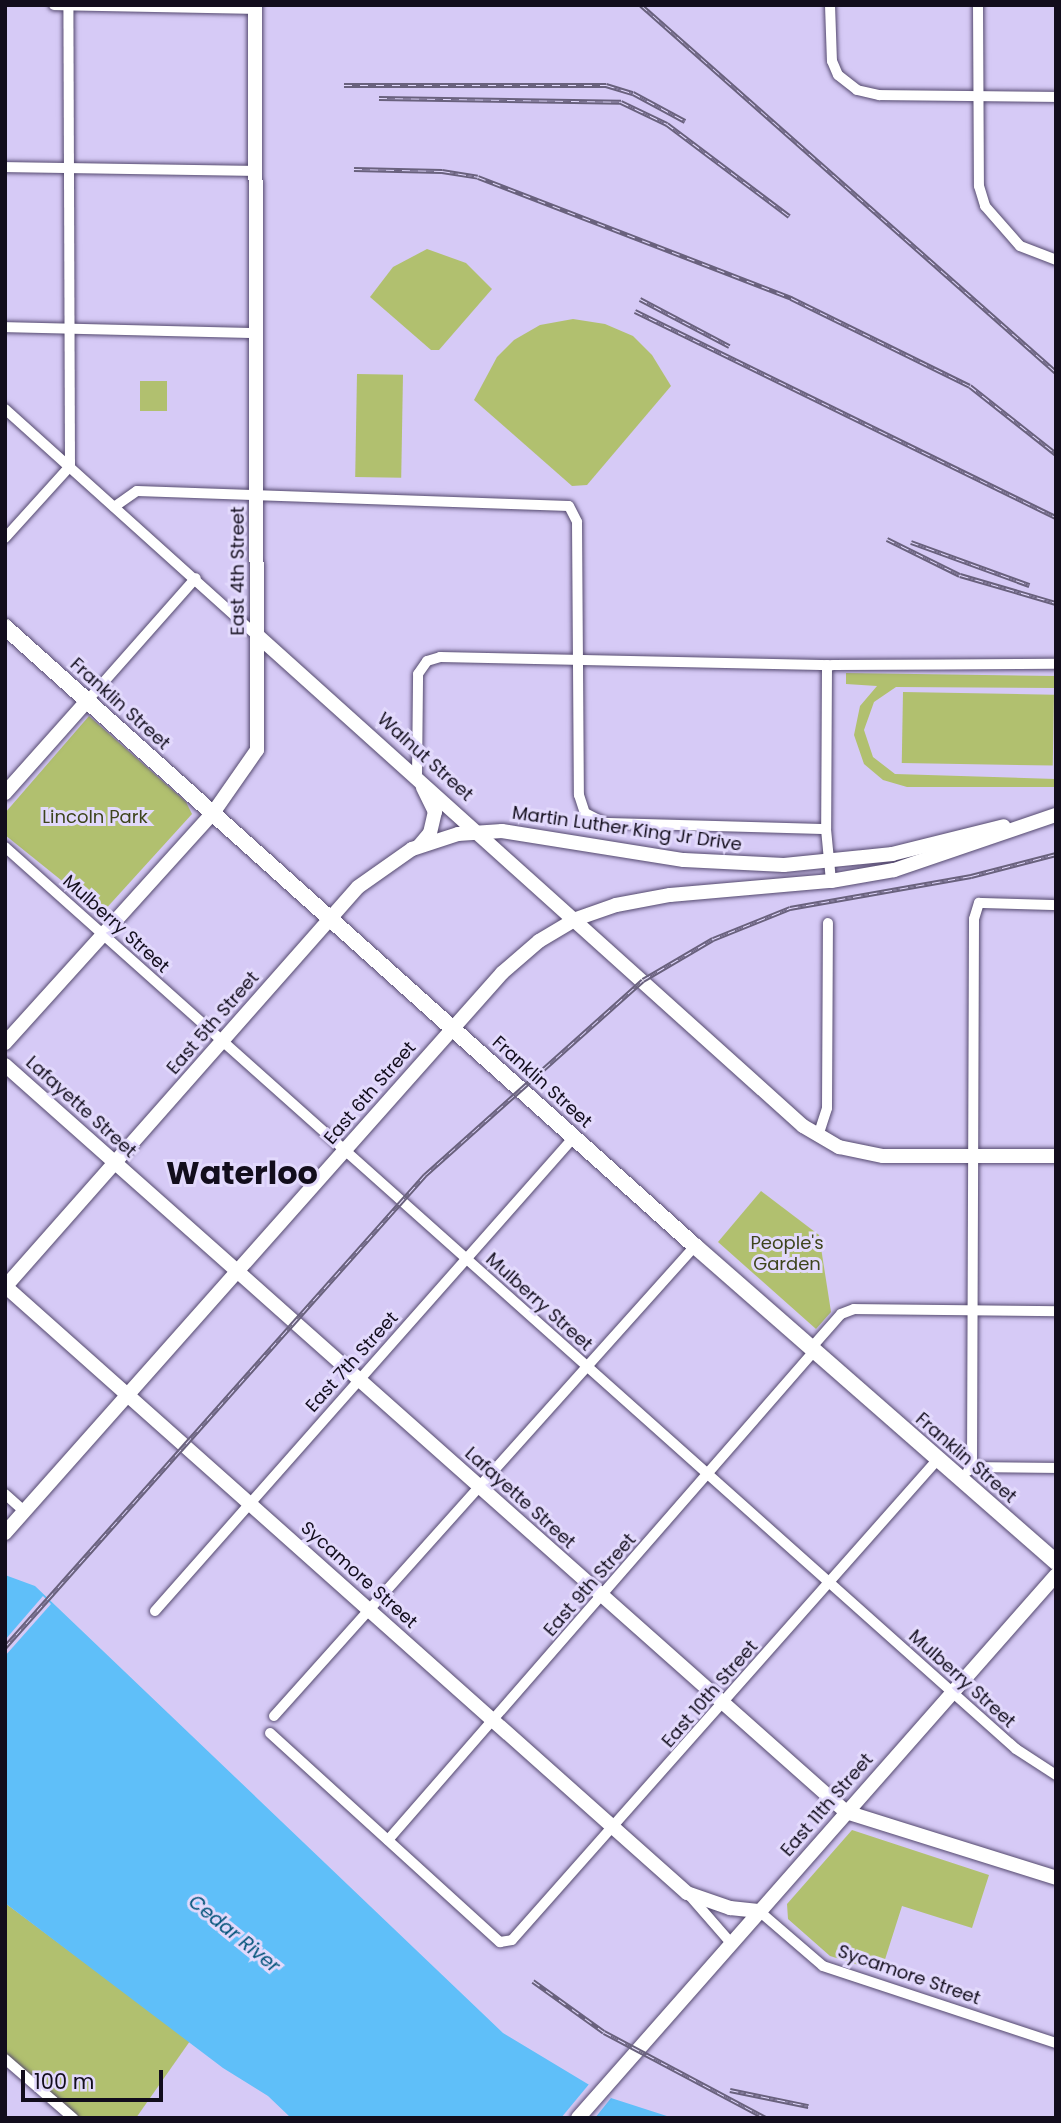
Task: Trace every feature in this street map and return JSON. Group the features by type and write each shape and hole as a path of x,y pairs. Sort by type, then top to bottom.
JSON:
{"main road":[{"name":"East 4th Street","path":"5,1043 213,813 257,750 255,7"},
{"name":"Franklin Street","path":"5,628 695,1246 1056,1562"},
{"name":"Walnut Street","path":"258,636 818,1136 839,1147 883,1156 1056,1156"},
{"path":"5,793 87,701"},
{"path":"417,777 435,812 430,833 419,846"},
{"name":"Martin Luther King Jr Drive","path":"481,833 540,834 715,864 828,863 918,849 1056,813"},
{"name":"Martin Luther King Jr Drive","path":"831,881 920,862 1056,813"},
{"name":"East 5th Street","path":"5,1287 371,875 419,846 481,833"},
{"name":"East 6th Street","path":"5,1533 502,973 539,941 576,919 651,897 831,881"},
{"name":"Lafayette Street","path":"5,1065 846,1812 1056,1878"},
{"name":"Sycamore Street","path":"5,1287 687,1892 730,1908 759,1911"},
{"name":"East 11th Street","path":"578,2118 1056,1575"}],"street":[{"path":"54,5 255,7"},
{"path":"5,538 69,466 68,5"},
{"path":"830,5 832,61 844,81 872,95 1056,97"},
{"path":"978,5 979,186 985,206 1004,232 1030,251 1056,260"},
{"path":"5,167 254,170"},
{"path":"5,327 256,333"},
{"name":"Walnut Street","path":"5,409 258,636"},
{"path":"114,507 137,491 558,503 574,510 579,661 579,795 585,813 605,823 826,830"},
{"path":"87,701 196,578"},
{"path":"417,777 418,674 427,661 440,657 827,665 1056,664"},
{"path":"827,665 826,830 831,881"},
{"name":"Mulberry Street","path":"5,847 1016,1749 1056,1775"},
{"path":"961,1480 972,1467 974,919 979,903 1056,905"},
{"path":"818,1136 827,1108 828,923"},
{"name":"East 7th Street","path":"155,1611 248,1502 574,1137"},
{"path":"274,1716 695,1246"},
{"name":"East 9th Street","path":"388,1840 846,1311 1056,1311"},
{"name":"East 10th Street","path":"388,1840 500,1942 522,1933 938,1459"},
{"path":"972,1467 1056,1468"},
{"path":"5,1494 25,1512"},
{"path":"270,1733 388,1840"},
{"name":"Sycamore Street","path":"687,1892 731,1942"},
{"name":"Sycamore Street","path":"759,1911 823,1966 1056,2043"},
{"path":"5,2059 73,2118"}],"green space":[{"path":"427,249 466,263 492,289 439,350 431,350 370,297 393,267"},
{"path":"573,319 605,324 633,336 652,355 671,386 587,485 572,486 474,400 497,357 514,340 540,325"},
{"path":"357,374 403,375 401,478 355,477"},
{"path":"140,381 167,381 167,411 140,411"},
{"path":"846,673 1056,676 1056,688 896,687 874,702 864,730 873,757 895,774 1056,779 1056,787 907,787 883,780 864,764 854,735 860,706 877,686 846,684"},
{"path":"903,692 1054,695 1053,766 902,763"},
{"name":"Lincoln Park","path":"89,716 186,802 192,814 102,913 5,835 5,813"},
{"name":"People's Garden","path":"761,1191 819,1235 831,1312 816,1329 718,1242"},
{"path":"852,1830 989,1875 972,1928 902,1906 881,1972 830,1956 788,1919 787,1904"},
{"path":"5,1903 190,2041 136,2118 80,2118 5,2053"}],"water":[{"name":"Cedar River","path":"5,1575 35,1586 503,2033 611,2098 673,2118 291,2118 268,2096 223,2068 5,1903"}],"pier":[{"path":"43,1596 51,1604 5,1656 5,1640"},
{"path":"590,2083 611,2098 595,2118 561,2118"}],"railway":[{"path":"641,5 1056,372"},
{"path":"344,85 606,85 633,93 685,121"},
{"path":"379,98 621,102 667,124 789,216"},
{"path":"354,169 442,171 478,177 791,298 970,386 1056,454"},
{"path":"640,299 729,346"},
{"path":"635,311 1056,517"},
{"path":"887,539 960,575 1056,603"},
{"path":"911,542 1029,585"},
{"path":"5,1647 425,1175 643,980 713,939 790,908 971,876 1056,854"},
{"path":"533,1981 604,2032 766,2118"},
{"path":"730,2090 808,2106"}],"district":[{"name":"Waterloo","path":"242,1173"}]}
